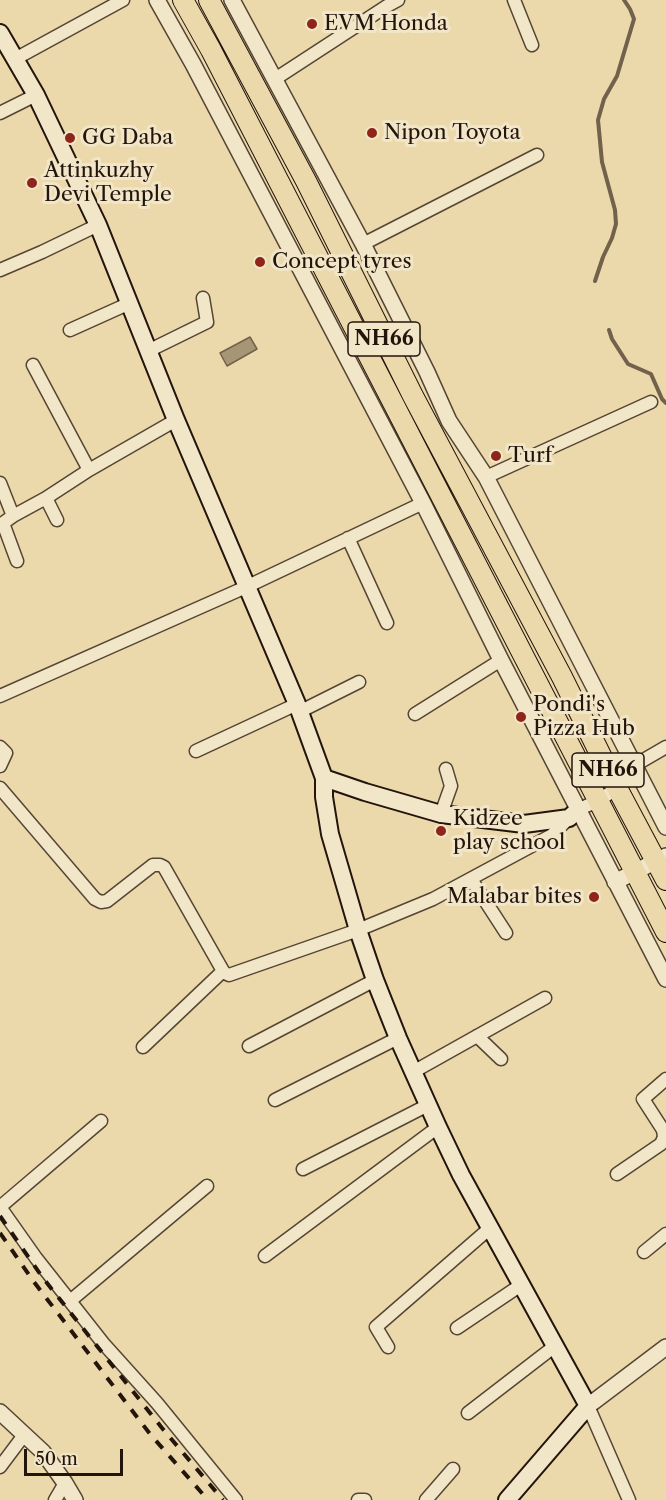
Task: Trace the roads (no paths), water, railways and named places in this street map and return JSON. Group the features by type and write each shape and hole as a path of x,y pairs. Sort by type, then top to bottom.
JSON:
{"highway":[{"name":"NH66","path":"183,0 211,50 666,933"},
{"name":"NH66","path":"208,0 306,181 413,396 556,666 617,788 661,859 666,880"}],"main road":[{"path":"1,36 36,95 98,225 176,420 298,708 324,778 324,797 330,834 358,930 398,1038 461,1175 588,1406 507,1500"},
{"path":"324,778 441,814 524,824 574,814"}],"street":[{"path":"15,59 123,0"},
{"path":"157,0 193,64 423,503 574,814 615,882 666,979"},
{"path":"232,0 363,244 449,421 486,477 666,827"},
{"path":"275,79 398,0"},
{"path":"514,0 532,45"},
{"path":"0,113 36,95"},
{"path":"363,244 537,155"},
{"path":"0,270 98,225"},
{"path":"148,351 207,322 203,298"},
{"path":"70,330 130,303"},
{"path":"33,365 89,470"},
{"path":"486,477 651,402"},
{"path":"17,561 3,523 176,420"},
{"path":"0,483 13,516"},
{"path":"46,498 57,520"},
{"path":"0,696 246,587 423,503"},
{"path":"348,538 387,622"},
{"path":"415,714 501,660"},
{"path":"196,751 359,682"},
{"path":"0,747 6,753 0,766"},
{"path":"0,788 100,902 107,901 153,865 160,864 164,867 223,971 229,975 358,930 434,899 552,835 574,814 617,788 635,765 666,747"},
{"path":"441,814 451,786 446,769"},
{"path":"615,882 661,859"},
{"path":"471,879 506,933"},
{"path":"143,1047 223,971"},
{"path":"249,1046 375,981"},
{"path":"413,1072 545,998"},
{"path":"477,1036 501,1059"},
{"path":"275,1100 398,1038"},
{"path":"617,1174 661,1144 664,1137 663,1130 643,1099 666,1079"},
{"path":"303,1168 428,1106"},
{"path":"101,1121 0,1207 36,1258 103,1343 157,1403 236,1500"},
{"path":"265,1256 438,1127"},
{"path":"70,1301 207,1186"},
{"path":"388,1347 376,1327 490,1228"},
{"path":"644,1252 666,1234"},
{"path":"457,1328 521,1285"},
{"path":"468,1413 555,1346"},
{"path":"629,1500 588,1406 666,1347"},
{"path":"0,1412 43,1452 75,1500"},
{"path":"0,1467 24,1435"},
{"path":"426,1500 453,1469"},
{"path":"55,1500 65,1483"},
{"path":"358,1500 364,1500"}],"waterway":[{"path":"595,281 616,224 615,210 602,162 598,120 604,99 617,76 634,19 624,0"},
{"path":"609,330 628,364 651,374 666,403"}],"railway":[{"path":"0,1216 43,1278 162,1428 223,1500"},
{"path":"0,1233 34,1282 150,1434 208,1500"}],"place":[{"name":"EVM Honda","path":"312,24"},
{"name":"Nipon Toyota","path":"372,133"},
{"name":"GG Daba","path":"70,138"},
{"name":"Attinkuzhy Devi Temple","path":"32,183"},
{"name":"Concept tyres","path":"260,262"},
{"name":"Turf","path":"496,456"},
{"name":"Pondi's Pizza Hub","path":"521,717"},
{"name":"Kidzee play school","path":"441,831"},
{"name":"Malabar bites","path":"594,897"}]}
